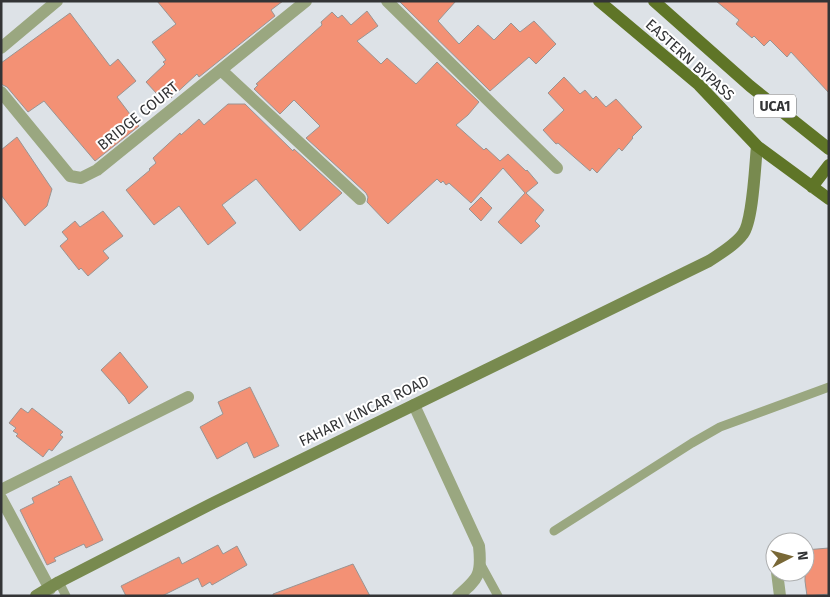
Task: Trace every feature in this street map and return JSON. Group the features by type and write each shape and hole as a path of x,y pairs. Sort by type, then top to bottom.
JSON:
{"main road":[{"name":"EASTERN BYPASS","path":"599,1 699,85 757,146 829,199"},
{"name":"EASTERN BYPASS","path":"654,1 666,6 750,86 829,149"},
{"path":"812,187 829,165"}],"street":[{"path":"1,48 57,1"},
{"name":"BRIDGE COURT","path":"1,92 70,176 81,178 97,170 306,1"},
{"path":"387,1 557,168"},
{"path":"221,70 360,199"},
{"name":"FAHARI KINCAR ROAD","path":"36,596 212,503 710,261 735,242 744,232 749,218 757,146"},
{"path":"1,490 188,397"},
{"path":"414,405 479,546 481,565 475,582 458,596"},
{"path":"1,498 54,585"},
{"path":"778,582 780,596"}],"lane":[{"path":"554,531 720,427 829,387"},
{"path":"481,565 498,596"},
{"path":"54,585 66,596"}],"building":[{"path":"157,1 283,1 271,10 275,16 199,77 197,74 171,98 162,89 157,94 146,82 165,64 163,62 166,60 152,42 176,24"},
{"path":"399,1 456,1 438,21 459,44 478,25 494,40 511,23 520,32 534,21 556,44 536,64 529,57 490,91"},
{"path":"716,1 829,1 829,93 791,52 787,57 770,40 764,46 754,36 752,38 736,24 739,20"},
{"path":"367,11 378,26 357,41 381,64 387,58 416,84 437,62 479,102 456,125 484,150 486,148 500,161 508,154 527,170 538,183 526,193 544,210 535,221 540,226 521,244 498,222 525,193 503,168 471,203 449,183 446,185 443,181 441,183 437,179 388,224 367,202 368,197 366,193 306,138 320,126 294,100 280,114 254,89 258,85 256,84 322,25 321,22 332,12 338,18 342,15 351,25"},
{"path":"70,13 110,66 118,59 136,81 117,97 139,126 95,161 44,101 28,112 7,87 1,84 1,63"},
{"path":"564,77 580,94 585,90 593,99 596,96 606,107 616,99 642,127 622,151 619,148 597,173 592,168 590,171 558,143 556,144 543,130 564,110 548,93"},
{"path":"228,104 245,104 293,151 294,149 342,193 300,231 256,179 222,205 236,223 208,245 179,206 154,225 126,190 150,170 156,163 153,158 180,133 181,135 199,119 204,125"},
{"path":"17,137 52,189 47,206 25,226 1,195 1,150"},
{"path":"481,197 492,208 481,221 469,209"},
{"path":"103,211 123,236 103,251 109,258 88,276 81,268 79,270 60,246 68,239 62,232 75,221 80,227"},
{"path":"120,352 148,387 129,404 101,370"},
{"path":"250,387 279,446 254,458 247,442 217,459 200,427 223,414 218,402"},
{"path":"21,408 28,413 32,408 63,432 60,435 63,437 52,451 49,449 43,457 16,436 18,434 13,431 16,428 9,423"},
{"path":"71,476 103,540 86,548 84,544 54,558 56,561 47,565 20,510 34,503 32,498 60,484 58,482"},
{"path":"218,545 223,554 237,546 247,565 212,585 210,582 202,587 198,578 162,596 126,596 121,586 179,557 182,564"},
{"path":"829,548 829,594 807,596 805,582 815,582 815,549"},
{"path":"353,564 370,596 273,596 273,594"}]}
